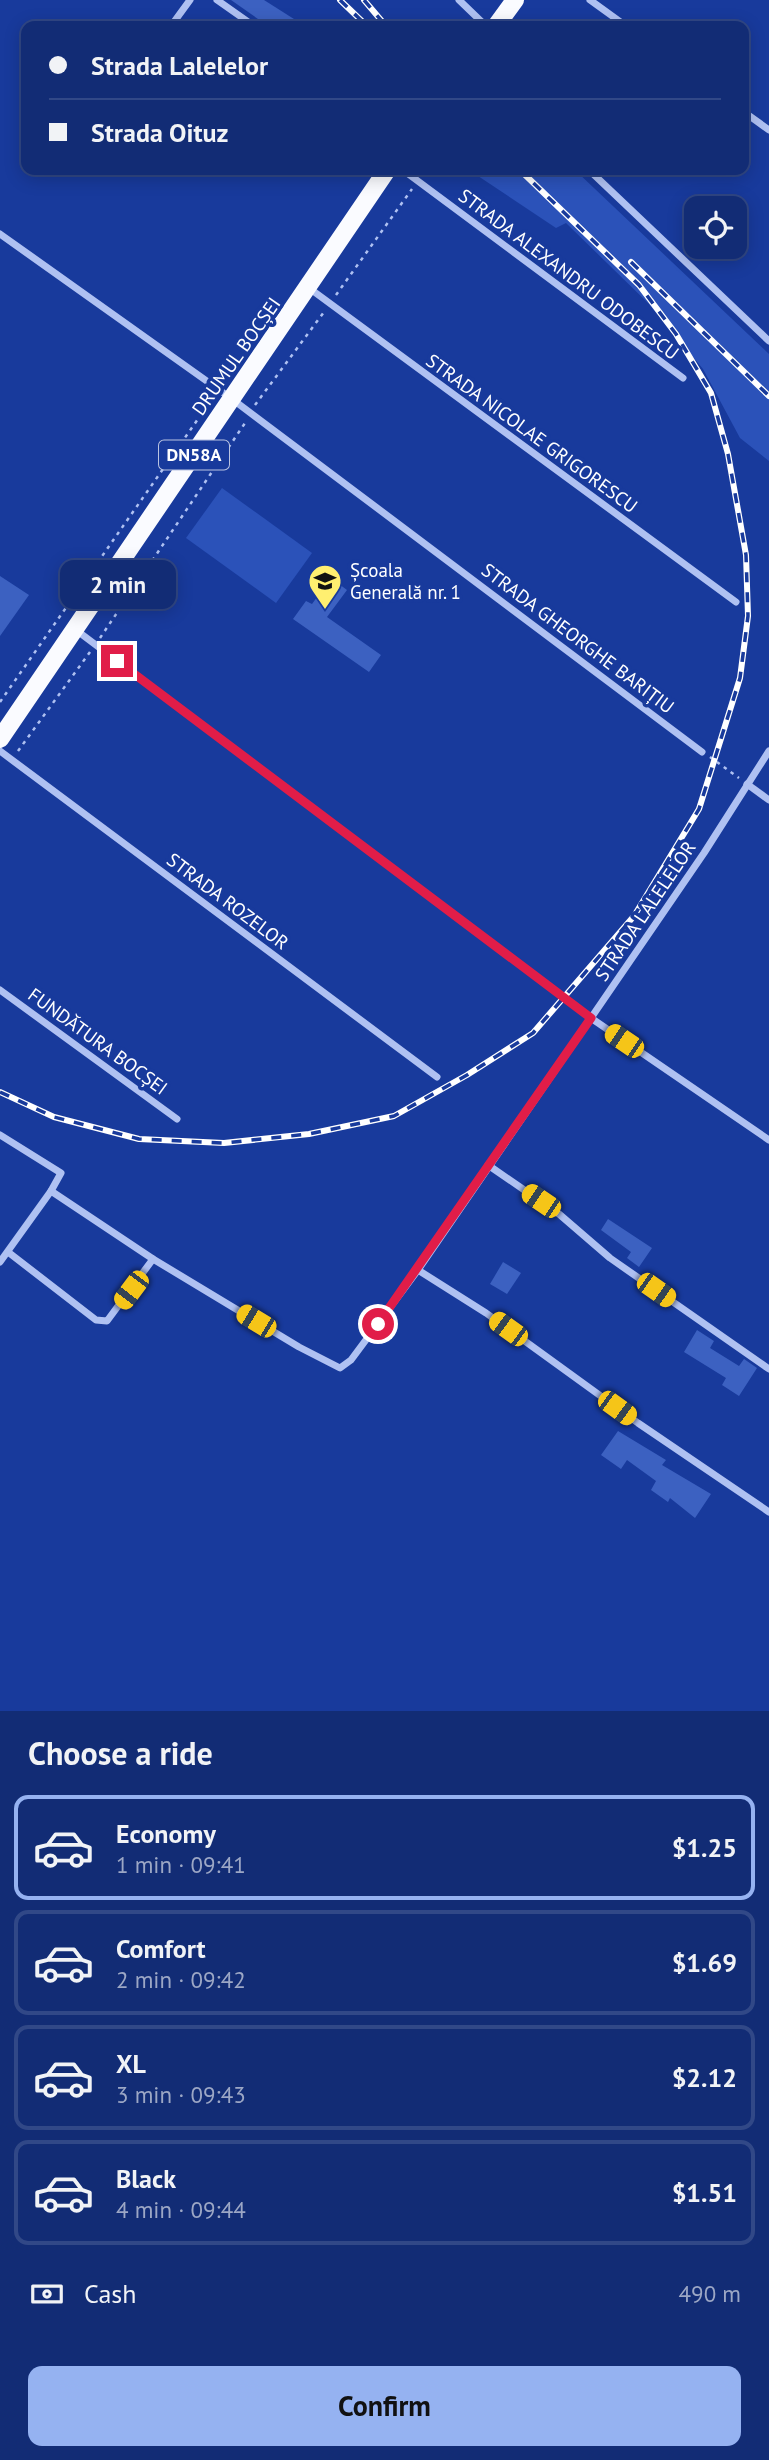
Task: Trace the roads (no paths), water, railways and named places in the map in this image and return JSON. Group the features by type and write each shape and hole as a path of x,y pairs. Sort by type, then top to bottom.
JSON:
{"main road":[{"path":"500,21 515,0"},
{"name":"DRUMUL BOCȘEI","path":"0,739 384,175"}],"street":[{"path":"175,21 190,0"},
{"path":"216,0 247,21"},
{"path":"459,0 481,21"},
{"path":"590,0 619,21"},
{"path":"749,116 769,130"},
{"name":"STRADA ALEXANDRU ODOBESCU","path":"410,175 683,378"},
{"path":"594,175 769,341"},
{"name":"STRADA GHEORGHE BARIȚIU","path":"0,234 232,400 702,752"},
{"name":"STRADA NICOLAE GRIGORESCU","path":"309,288 736,602"},
{"path":"75,630 591,1018 769,1140"},
{"name":"STRADA ROZELOR","path":"0,751 437,1077"},
{"name":"STRADA LALELELOR","path":"153,1259 332,1365 340,1368 350,1361 418,1270 704,853 769,751"},
{"path":"747,784 769,800"},
{"name":"FUNDĂTURA BOCȘEI","path":"0,990 177,1119"},
{"path":"0,1135 61,1172 51,1191 0,1262"},
{"path":"488,1165 559,1214 610,1258 769,1369"},
{"path":"8,1252 96,1320 107,1321 153,1259 51,1191"},
{"path":"418,1270 486,1313 638,1423 769,1512"}],"railway":[{"path":"340,0 362,21"},
{"path":"364,0 382,21"},
{"path":"0,1092 54,1117 139,1139 224,1143 309,1134 394,1116 467,1075 533,1033 634,916 699,809 740,678 748,616 746,555 728,454 711,393 676,334 639,285 525,175"},
{"path":"631,262 769,396"}],"place":[{"name":"Școala Generală nr. 1","path":"325,611"}]}
